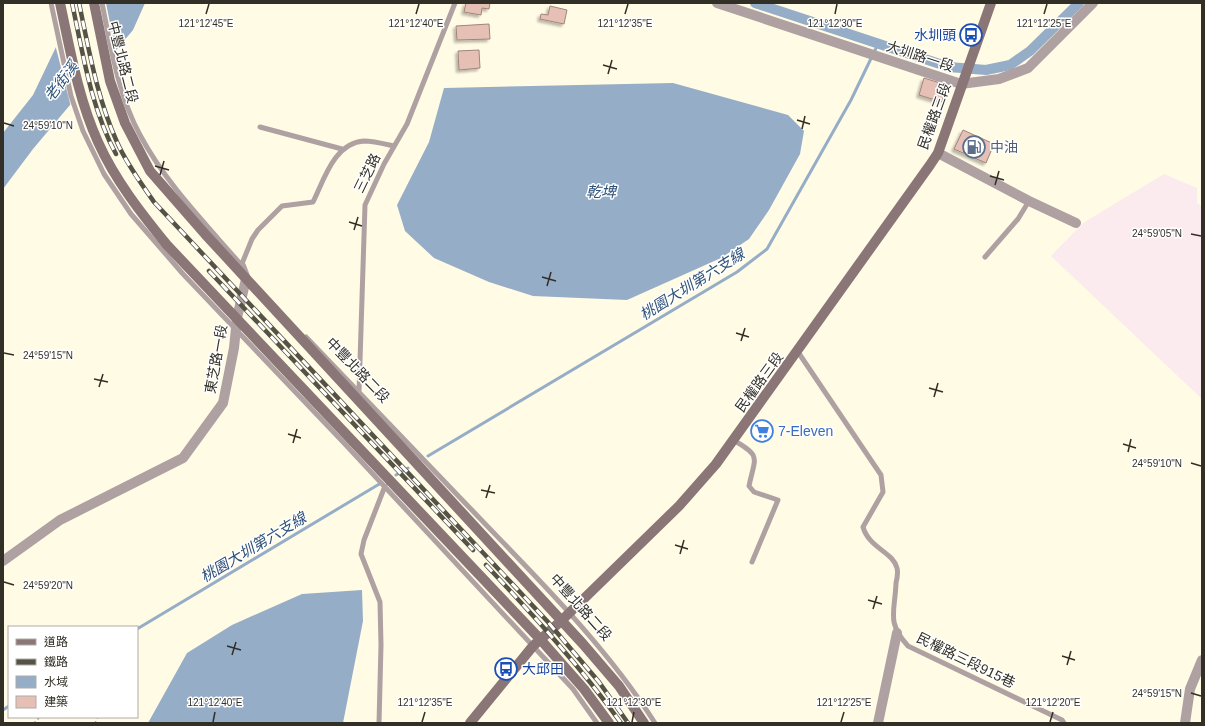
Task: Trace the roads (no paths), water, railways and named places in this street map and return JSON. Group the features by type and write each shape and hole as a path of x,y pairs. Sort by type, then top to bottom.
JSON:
{"main road":[{"path":"60,3 79,87 89,120 98,142 134,205 167,245 237,318 537,642 584,689 609,723"},
{"name":"中豐北路二段","path":"94,3 110,81 125,123 150,171 175,201 246,279 583,644 619,686 644,723"},
{"name":"民權路三段","path":"470,723 537,642 569,614 679,506 716,464 798,352 938,153 961,84 991,3"}],"street":[{"name":"大圳路一段","path":"717,3 961,84 1000,79 1028,68 1093,3"},
{"path":"938,153 1029,201 1076,223"},
{"path":"241,266 246,279"},
{"name":"東芝路一段","path":"3,561 60,520 183,458 223,403 237,318 246,279"},
{"path":"878,723 897,633"},
{"path":"1185,723 1190,689 1202,660"}],"lane":[{"path":"51,3 71,96 83,131 104,174 131,214 158,247 236,330 537,642 597,723"},
{"name":"中豐北路二段","path":"102,3 121,91 139,134 162,172 268,297 569,614 620,672 654,723"},
{"name":"三芝路","path":"359,392 365,205 384,164 407,124 456,3"},
{"path":"260,127 342,149"},
{"path":"241,266 252,239 258,230 282,206 313,202 332,162 342,149 364,141 394,146"},
{"path":"985,257 1018,219 1029,201"},
{"name":"民權路三段915巷","path":"798,352 882,475 883,492 862,527 865,537 893,560 897,568 892,612 897,633 908,646 1062,720 1064,723"},
{"path":"734,440 748,448 754,454 756,460 750,486 754,492 778,500 752,562"},
{"path":"379,723 381,645 380,602 362,554 364,540 385,486"}],"water":[{"name":"老街溪","path":"77,3 145,3 133,30 33,149 3,189 3,133 33,95"},
{"name":"乾埤","path":"673,83 788,115 804,131 800,154 769,210 749,239 721,258 627,300 533,296 489,282 434,258 405,231 397,205 429,142 444,88"},
{"path":"362,590 363,621 343,723 148,723 187,653 232,625 302,594"}],"waterway":[{"path":"755,3 949,67 986,70 1010,65 1030,51 1079,3"},
{"name":"桃園大圳第六支線","path":"428,456 737,272 767,249 851,100 878,44"},
{"name":"桃園大圳第六支線","path":"396,475 408,468"},
{"name":"桃園大圳第六支線","path":"138,628 381,483"},
{"name":"桃園大圳第六支線","path":"3,710 8,707"}],"railway":[{"path":"72,3 84,61 94,99 107,136 116,154"},
{"path":"79,3 94,74 110,125 125,158 154,202 548,622 599,682 628,723"},
{"path":"209,271 473,550"},
{"path":"486,565 573,661 621,723"}],"place":[{"name":"水圳頭","path":"971,35"},
{"name":"中油","path":"974,147"},
{"name":"7-Eleven","path":"762,431"},
{"name":"大邱田","path":"506,669"}]}
